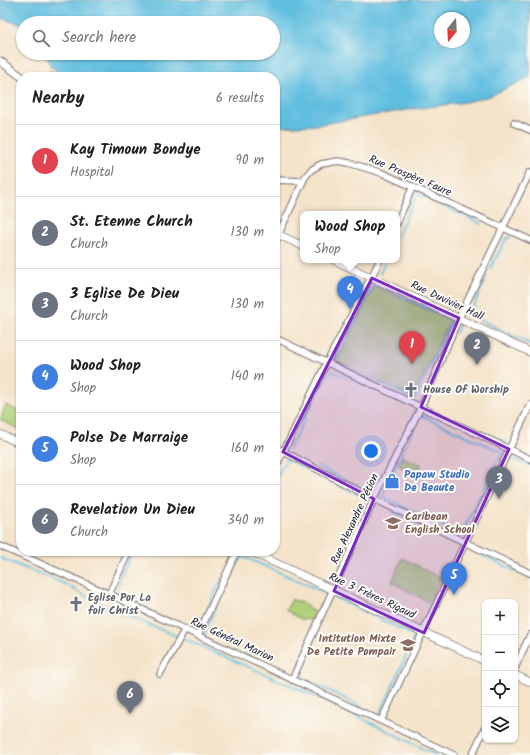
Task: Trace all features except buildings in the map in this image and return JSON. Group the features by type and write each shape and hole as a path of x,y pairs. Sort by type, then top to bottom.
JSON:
{"street":[{"path":"0,60 16,72"},
{"path":"514,123 530,130"},
{"name":"Rue Prospère Faure","path":"280,228 302,182 311,170 321,164 338,161 382,173 414,186 530,240"},
{"name":"Rue Alexandre Pétion","path":"292,680 334,591 374,499 421,407 459,318 530,172"},
{"path":"280,180 302,182"},
{"path":"400,216 414,186"},
{"path":"280,235 300,245"},
{"name":"Rue Duvivier Hall","path":"340,263 530,352"},
{"path":"280,460 327,362 379,263"},
{"path":"280,340 530,459"},
{"path":"381,721 424,633 530,405"},
{"path":"0,434 16,442"},
{"path":"280,450 374,499 530,573"},
{"name":"Rue Général Marion","path":"0,546 16,554"},
{"name":"Rue Général Marion","path":"19,556 109,594 454,755"},
{"path":"109,594 126,556"},
{"path":"198,635 235,556"},
{"name":"Rue 3 Frères Rigaud","path":"260,556 482,660"},
{"path":"160,674 185,629"},
{"path":"518,661 530,635"},
{"path":"518,676 530,682"},
{"path":"472,755 482,734"}],"highlighted area":[{"path":"372,278 459,318 421,407 509,449 424,633 334,591 374,499 283,452"}],"green space":[{"path":"375,286 450,320 413,397 336,362"},
{"path":"6,405 16,410 16,428 0,420"},
{"path":"402,457 421,464 420,471 416,473 399,466"},
{"path":"402,558 441,578 428,602 392,582"},
{"path":"292,599 307,605 308,609 316,612 310,620 301,619 286,610"}],"water":[{"path":"0,0 530,0 530,77 490,96 466,102 316,125 280,127 280,72 59,72 51,67 48,60 280,60 280,16 16,16 16,23 0,18"}],"waterway":[{"path":"400,230 415,198 419,194 482,224"},
{"path":"490,269 506,239 510,237"},
{"path":"380,274 385,263"},
{"path":"486,277 470,315 530,344"},
{"path":"375,283 452,320 415,398"},
{"path":"335,362 374,285"},
{"path":"456,333 461,321"},
{"path":"336,363 412,398"},
{"path":"289,449 329,373 334,372 342,375 407,404"},
{"path":"426,404 431,391"},
{"path":"396,451 416,410 413,406"},
{"path":"420,415 502,452 461,535 382,496 420,415"},
{"path":"463,422 478,429"},
{"path":"485,433 490,435"},
{"path":"498,439 506,442"},
{"path":"280,472 286,459 366,498"},
{"path":"512,459 530,465"},
{"path":"317,466 372,493 376,490"},
{"path":"392,511 463,546"},
{"path":"471,549 530,578"},
{"path":"119,596 118,586 130,556"},
{"path":"205,637 214,610 242,556 326,593"},
{"path":"0,558 65,584 103,606 194,643 333,704 436,755"},
{"path":"297,569 328,583"},
{"path":"209,605 222,578"},
{"path":"298,677 336,694 376,715 379,715 381,712 415,636 336,598"},
{"path":"244,654 290,674"}],"place":[{"name":"Wood Shop","path":"350,309"},
{"name":"Kay Timoun Bondye","path":"412,364"},
{"name":"St. Etenne Church","path":"477,365"},
{"name":"House Of Worship","path":"411,390"},
{"name":"Papaw Studio De Beaute","path":"392,481"},
{"name":"3 Eglise De Dieu","path":"499,499"},
{"name":"Caribean English School","path":"393,523"},
{"name":"Polse De Marraige","path":"454,595"},
{"name":"Eglise Por La foir Christ","path":"76,604"},
{"name":"Intitution Mixte De Petite Pompair","path":"408,645"},
{"name":"Revelation Un Dieu","path":"130,714"}]}
